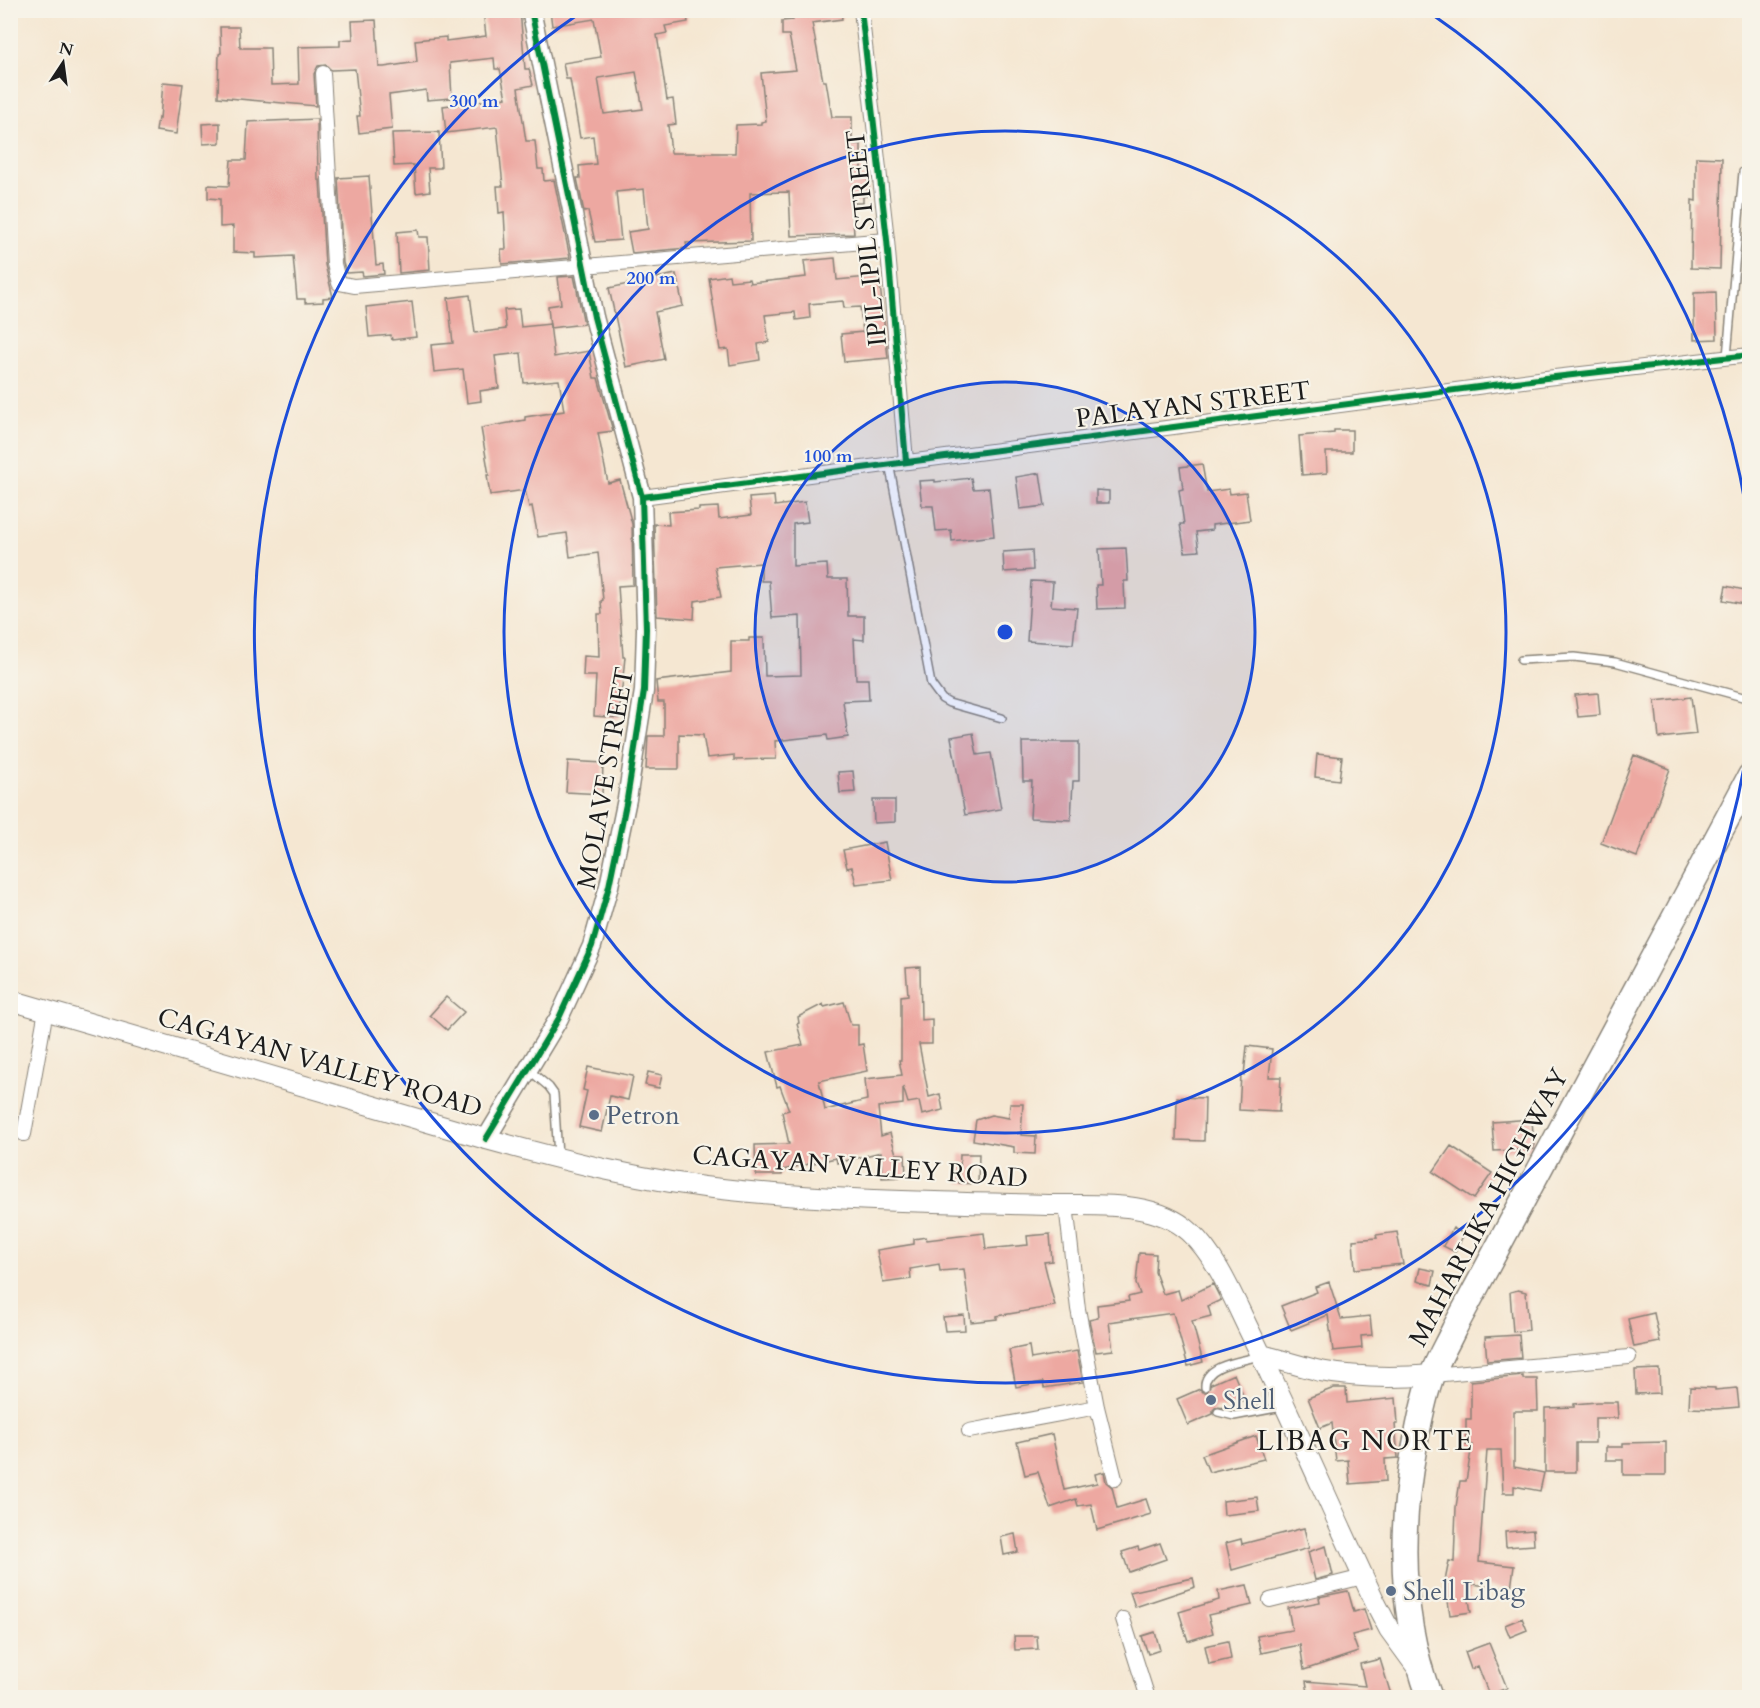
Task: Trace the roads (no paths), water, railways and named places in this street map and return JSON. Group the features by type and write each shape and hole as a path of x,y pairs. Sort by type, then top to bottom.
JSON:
{"highway":[{"name":"MAHARLIKA HIGHWAY","path":"1430,1698 1420,1672 1409,1614 1404,1527 1407,1490 1419,1419 1432,1375 1454,1329 1749,776"}],"main road":[{"name":"CAGAYAN VALLEY ROAD","path":"10,1000 486,1139 638,1176 730,1190 1142,1209 1172,1218 1190,1232 1214,1262 1261,1355 1389,1629 1420,1672"},
{"path":"1261,1355 1322,1371 1351,1375 1405,1377 1432,1375"}],"street":[{"name":"MOLAVE STREET","path":"486,1139 559,1018 592,946 609,886 627,799 644,691 646,629 642,497 594,317 531,10"},
{"name":"IPIL-IPIL STREET","path":"861,10 887,240 906,461"},
{"path":"323,73 334,264 339,283 354,286 887,240"},
{"name":"PALAYAN STREET","path":"642,497 1510,382 1749,355"},
{"path":"24,1134 46,1010"},
{"path":"1065,1205 1078,1309 1097,1407 1115,1479"},
{"path":"1432,1375 1629,1357"},
{"path":"969,1431 1097,1407"},
{"path":"1270,1600 1363,1577"},
{"path":"1123,1619 1148,1698"}],"lane":[{"path":"1727,357 1743,172"},
{"path":"889,463 931,684 942,699 949,703 1002,718"},
{"path":"1521,660 1574,657 1615,662 1749,699"},
{"path":"528,1069 554,1094 558,1158"},
{"path":"1205,1387 1205,1380 1214,1369 1261,1355"},
{"path":"1218,1412 1234,1416 1284,1406"}],"place":[{"name":"Petron","path":"594,1115"},
{"name":"Shell","path":"1211,1400"},
{"name":"Shell Libag","path":"1391,1591"}],"district":[{"name":"LIBAG NORTE","path":"1365,1440"}]}
